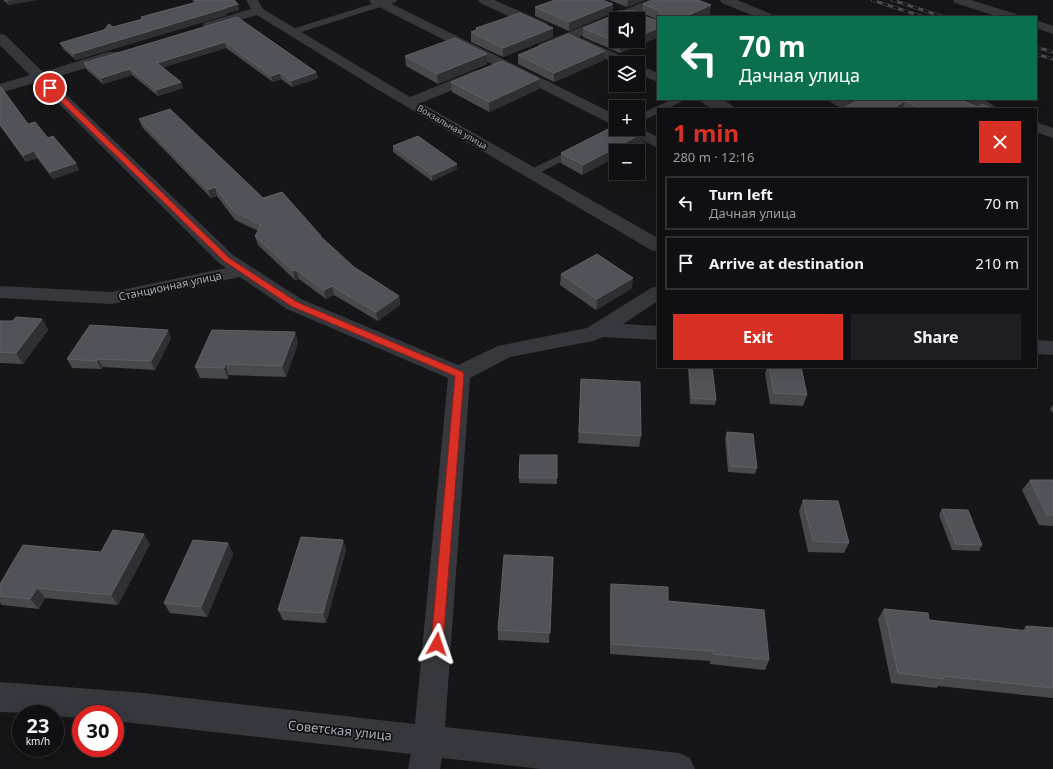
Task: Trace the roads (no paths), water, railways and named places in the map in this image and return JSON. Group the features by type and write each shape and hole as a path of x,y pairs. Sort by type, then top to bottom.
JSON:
{"street":[{"path":"484,0 611,56"},
{"path":"630,12 660,0"},
{"path":"726,0 765,16"},
{"path":"959,0 1009,16"},
{"path":"383,1 504,64 609,125"},
{"path":"197,29 255,6"},
{"name":"Вокзальная улица","path":"255,6 292,32 657,245"},
{"path":"614,8 624,12"},
{"path":"533,52 609,20"},
{"path":"1037,24 1053,30"},
{"path":"0,38 226,259 294,304 460,374 505,351 593,334 657,293"},
{"path":"0,89 122,52"},
{"path":"410,102 518,58"},
{"path":"645,72 657,78"},
{"path":"708,100 726,108"},
{"path":"836,100 856,108"},
{"path":"954,108 966,100 987,108"},
{"path":"1037,127 1053,133"},
{"path":"644,136 657,142"},
{"name":"Станционная улица","path":"0,292 112,298 243,270"},
{"path":"598,330 657,333"},
{"path":"1037,347 1053,348"},
{"path":"424,769 429,740 460,374"},
{"name":"Советская улица","path":"0,697 143,708 678,769"}],"lane":[{"path":"292,32 383,1"},
{"path":"661,108 679,100"},
{"path":"645,116 657,110"},
{"path":"531,173 591,142"}],"railway":[{"path":"872,0 921,16"},
{"path":"892,0 941,16"},
{"path":"1037,47 1053,52"},
{"path":"1037,54 1053,59"}]}
